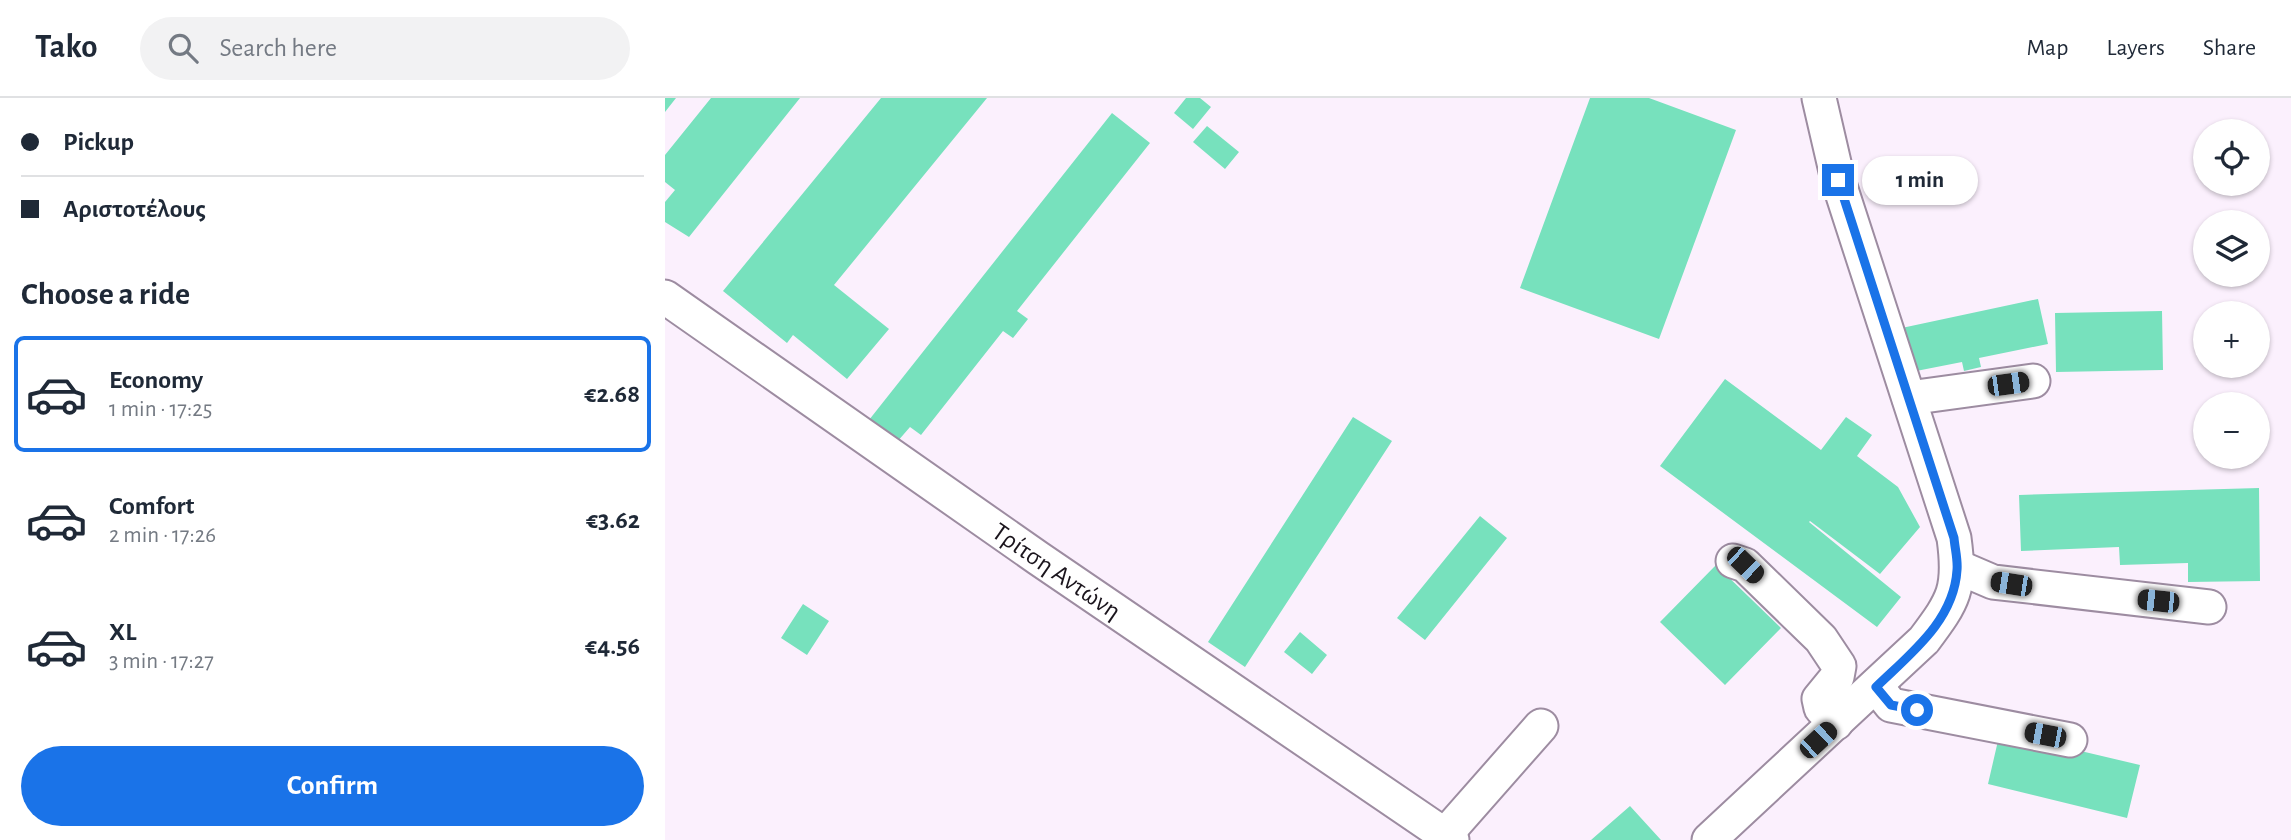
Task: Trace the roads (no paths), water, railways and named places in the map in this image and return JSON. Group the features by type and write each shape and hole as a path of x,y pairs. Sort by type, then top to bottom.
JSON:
{"street":[{"path":"1709,840 1924,640 1948,607 1955,590 1958,567 1954,538 1838,180 1819,98"},
{"name":"Τρίτση Αντώνη","path":"665,297 1038,558 1449,838"},
{"path":"1909,398 2033,381"},
{"path":"1733,561 1745,565 1821,639 1839,666 1837,677 1819,699 1821,708 1836,723"},
{"path":"1958,567 1993,582 2209,607"},
{"path":"1876,687 1891,705 2070,740"},
{"path":"1449,838 1541,726"}]}
